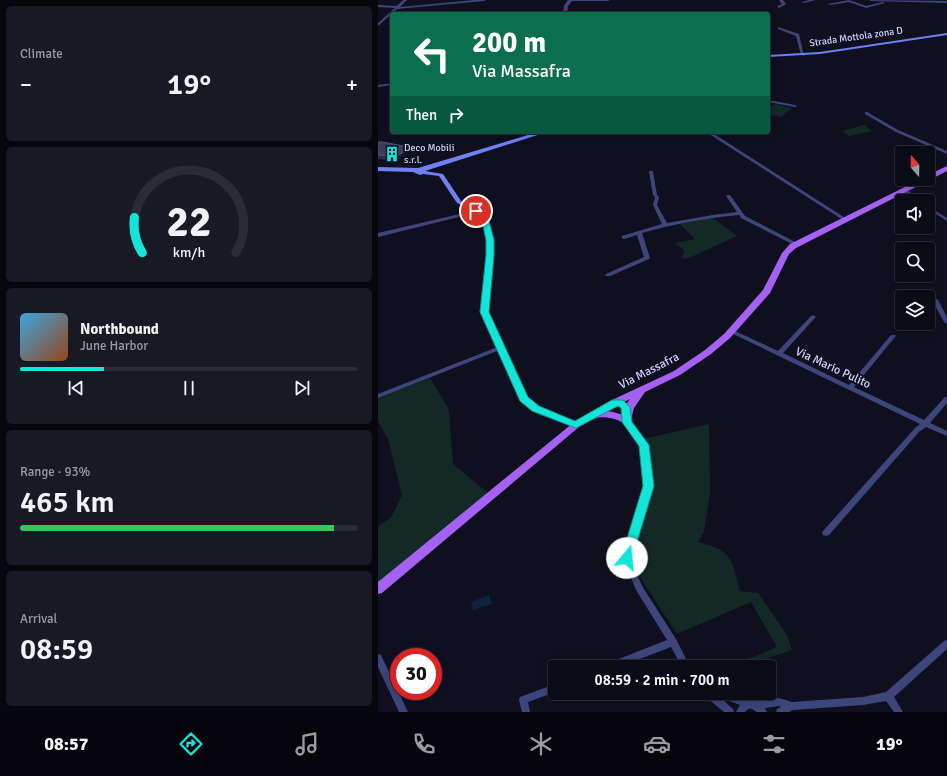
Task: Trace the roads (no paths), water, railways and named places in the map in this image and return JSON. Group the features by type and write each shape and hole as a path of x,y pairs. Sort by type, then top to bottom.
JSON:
{"main road":[{"name":"Strada Mottola zona D","path":"770,56 803,55 947,34"},
{"path":"422,171 433,165 537,134"},
{"name":"Via Massafra","path":"935,174 947,168"},
{"path":"378,170 422,171 440,175 459,202 480,213 486,221 490,240 490,255 484,312 500,348 524,399 536,409 576,425"},
{"name":"Via Massafra","path":"378,589 576,425 615,402 677,373 708,352 731,331 767,292 786,253 796,244 912,186"},
{"path":"626,418 631,404 643,389"},
{"path":"615,402 615,410 626,418"},
{"path":"594,414 626,418"}],"street":[{"path":"392,12 406,0"},
{"path":"378,6 398,7 484,0"},
{"path":"565,12 566,6 570,0 608,0"},
{"path":"779,7 784,4 782,0"},
{"path":"804,2 814,0"},
{"path":"871,0 947,2"},
{"path":"830,4 849,1 866,7 890,1"},
{"path":"378,24 390,14"},
{"path":"779,28 798,35 803,55"},
{"path":"378,86 390,84"},
{"path":"770,102 795,106"},
{"path":"866,114 896,131 947,153"},
{"path":"711,134 846,219"},
{"path":"651,172 656,197 655,205 665,225"},
{"path":"904,190 910,194"},
{"path":"728,196 743,217 796,244"},
{"path":"378,235 476,211"},
{"path":"935,212 947,220"},
{"path":"624,237 665,225 713,216 740,213"},
{"path":"608,275 647,258 639,233"},
{"path":"935,300 947,322"},
{"path":"779,354 813,317"},
{"name":"Via Mario Pulito","path":"731,331 947,434"},
{"path":"850,388 893,336"},
{"path":"378,396 500,348"},
{"path":"826,533 917,430 926,423 947,399"},
{"path":"626,418 644,445 649,486 627,558 639,588 673,642 682,660"},
{"path":"627,660 673,642"},
{"path":"740,712 744,706 752,704 779,702 792,706 863,701 888,696 947,644"},
{"path":"378,658 404,712"},
{"path":"526,712 523,700 548,691"},
{"path":"888,696 899,712"},
{"path":"716,700 730,712"},
{"path":"740,700 752,704 763,712"},
{"path":"780,712 792,706"}],"water":[{"path":"489,595 492,604 473,610 471,602"}],"place":[{"name":"Deco Mobili s.r.l.","path":"392,154"}]}
